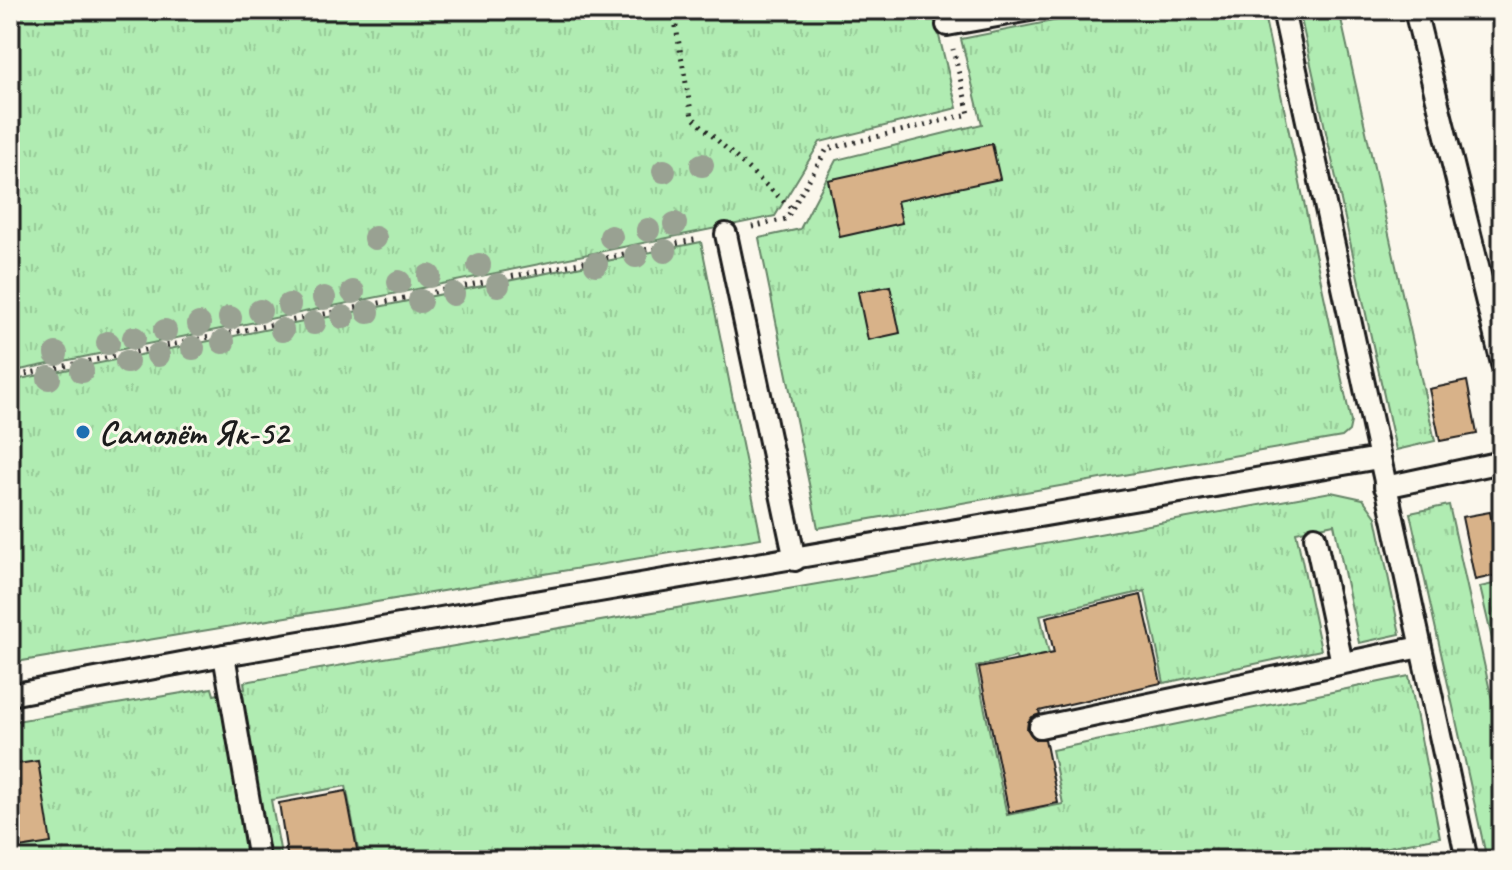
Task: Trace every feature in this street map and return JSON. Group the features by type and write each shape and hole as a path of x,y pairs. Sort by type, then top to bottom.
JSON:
{"lane":[{"path":"947,25 1030,10"},
{"path":"1283,10 1465,860"},
{"path":"1415,10 1502,364"},
{"path":"726,234 795,560"},
{"path":"10,695 224,655 1379,458"},
{"path":"1385,487 1502,462"},
{"path":"1315,537 1342,663"},
{"path":"1040,727 1420,647"},
{"path":"224,655 259,860"}],"path":[{"path":"673,10 692,117 792,209"},
{"path":"10,377 726,234 786,219 827,149 969,114 947,25"}],"green space":[{"path":"10,10 959,10 934,16 957,108 820,142 775,216 10,372"},
{"path":"1108,10 1263,10 1351,422 1349,431 1342,437 818,528 759,238 800,229 836,160 982,124 961,39"},
{"path":"1299,10 1339,10 1435,441 1396,450"},
{"path":"701,242 761,538 10,663 10,381"},
{"path":"1331,492 1363,499 1376,517 1400,634 1359,643 1334,524 1296,532 1321,650 1164,683 1145,591 1040,615 1061,705 1028,711 1016,657 976,667 1007,815 1063,804 1052,750 1409,676 1440,837 1320,860 360,860 346,786 271,800 282,860 271,860 240,690 245,689 244,682 928,565"},
{"path":"1449,505 1502,745 1502,860 1487,860 1410,513"},
{"path":"1502,582 1502,641 1493,643 1480,587"},
{"path":"212,688 214,695 219,694 250,860 10,860 10,722"}],"building":[{"path":"992,144 1000,179 897,201 902,223 840,237 828,180"},
{"path":"890,286 900,333 868,340 858,292"},
{"path":"1467,381 1477,434 1440,441 1429,389"},
{"path":"1490,512 1502,574 1475,580 1462,517"},
{"path":"1141,595 1161,683 1039,711 1040,714 1028,722 1027,729 1035,739 1045,739 1058,803 1009,813 979,668 1054,653 1046,617"},
{"path":"38,761 51,843 19,848 10,790 10,765"},
{"path":"346,791 359,860 288,860 279,803"}],"place":[{"name":"Самолёт Як-52","path":"83,432"}]}
